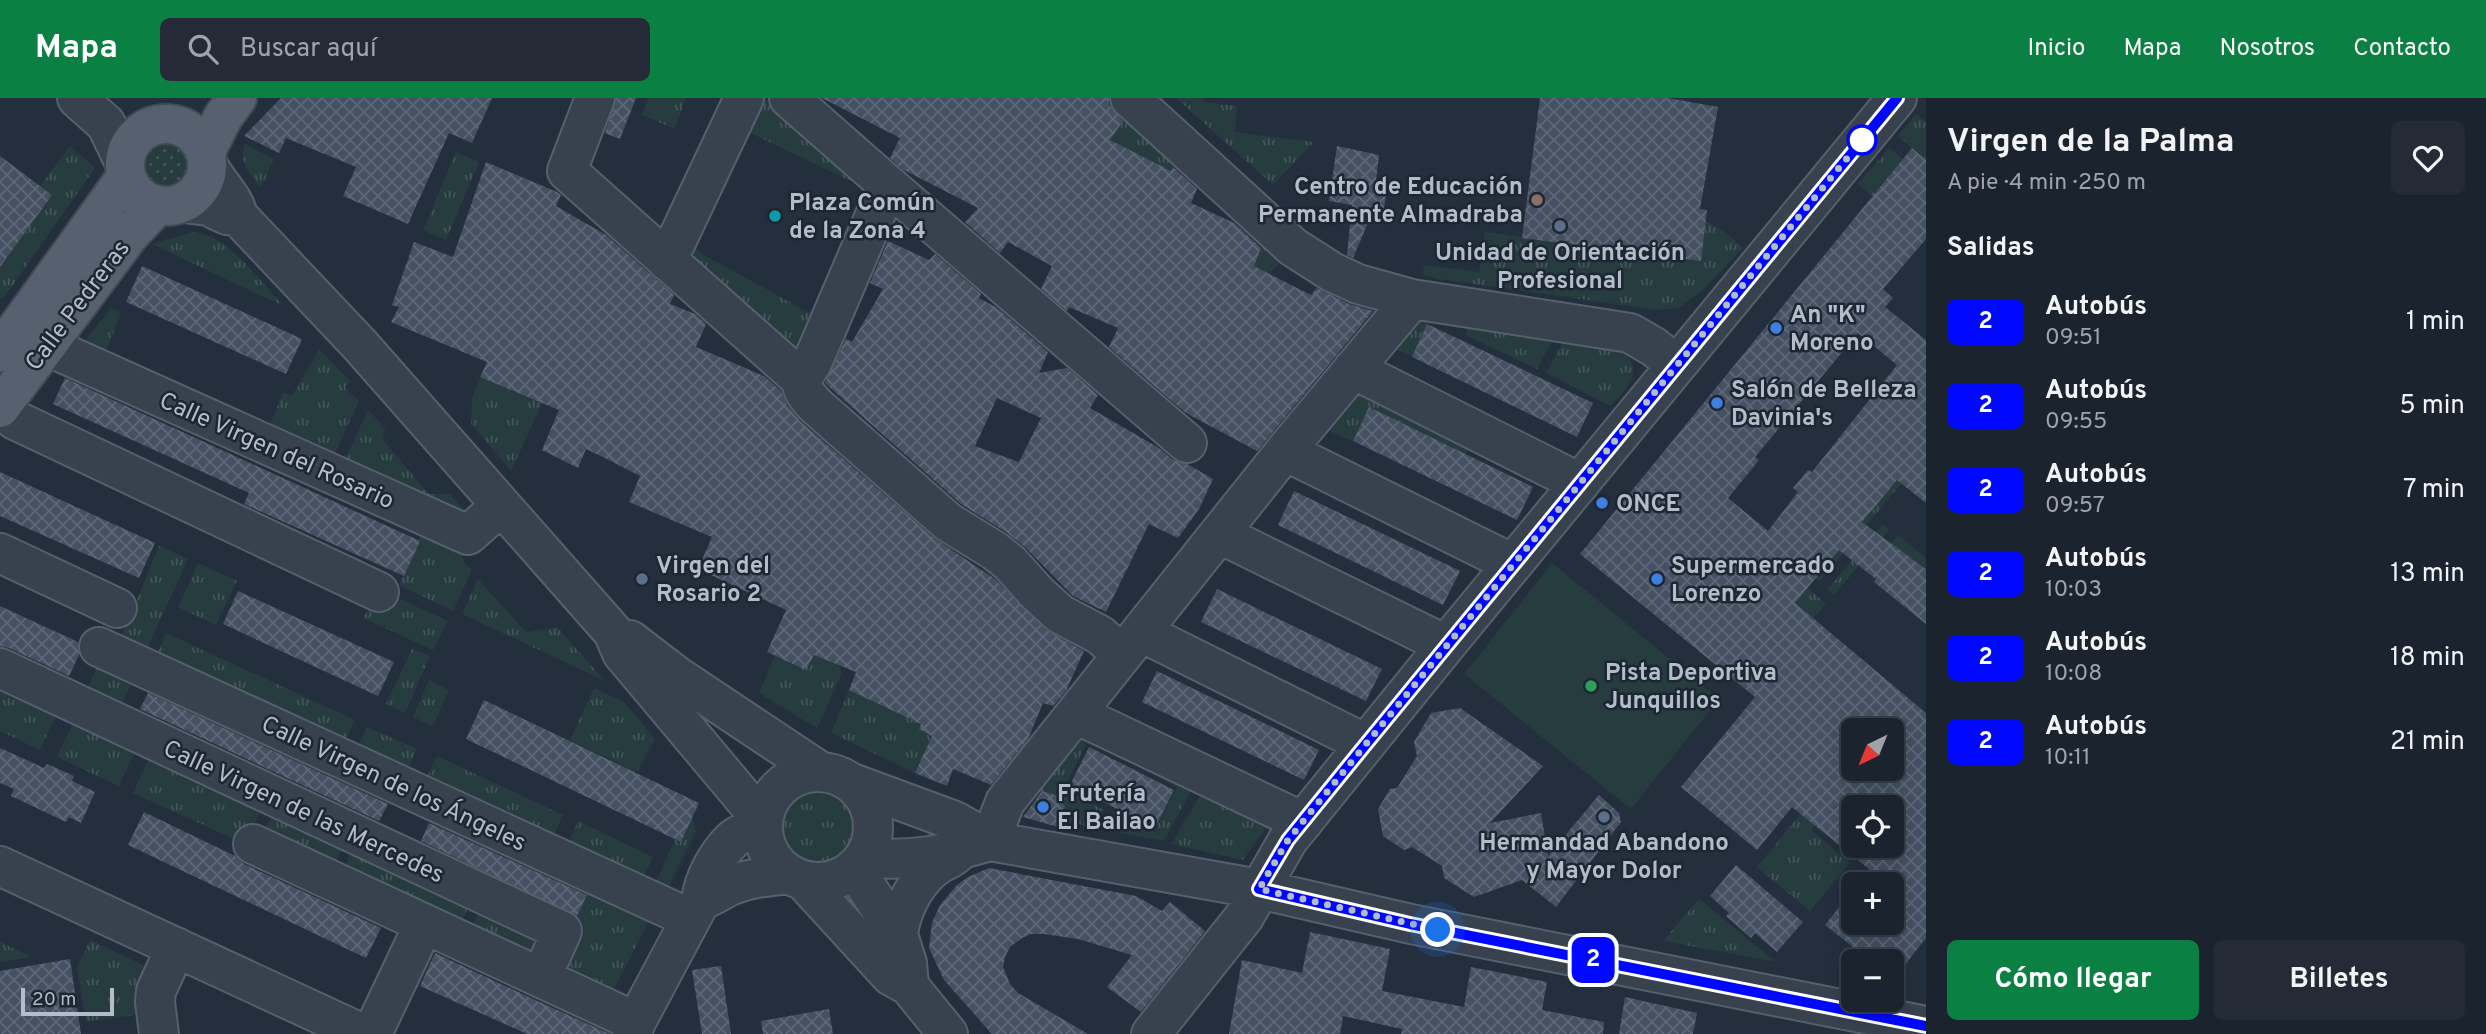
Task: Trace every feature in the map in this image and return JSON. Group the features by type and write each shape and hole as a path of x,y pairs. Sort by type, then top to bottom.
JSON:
{"main road":[{"path":"206,158 200,142 166,117 129,146 126,170 131,188 138,196 171,204 194,196 201,186 206,158 223,117 237,98"},
{"name":"Calle Pedreras","path":"0,352 126,170"},
{"name":"Calle Pedreras","path":"0,408 130,234 171,204"}],"street":[{"path":"77,98 106,124 126,170"},
{"path":"595,98 567,171 795,374 805,373 812,363 888,185"},
{"path":"667,261 744,98"},
{"path":"789,98 1187,443"},
{"path":"1130,98 1309,259 1358,285 1412,299 1630,333 1654,346 1676,365"},
{"path":"1151,1034 1244,917 1288,840 1303,821 1898,98"},
{"path":"106,124 166,117"},
{"path":"206,158 216,180 236,205 238,216 359,345 613,632 622,653 763,824"},
{"path":"171,204 208,206 227,215 238,216"},
{"path":"898,934 904,906 918,886 940,863 951,860 975,846 1005,802 1285,451 1366,375 1412,299"},
{"name":"Calle Virgen del Rosario","path":"47,346 468,535 500,506"},
{"path":"801,373 800,385 803,391 866,450 948,522 1010,563 1060,614 1100,635 1131,644 1366,744"},
{"path":"1366,375 1580,483"},
{"path":"0,408 15,420 379,592"},
{"path":"1285,451 1513,564"},
{"path":"1220,534 1446,645"},
{"path":"0,553 117,608"},
{"path":"613,632 632,641 677,676 863,796 871,810 871,843 859,863 835,880 819,882 796,877 754,878 730,886 695,909"},
{"name":"Calle Virgen de los Ángeles","path":"99,647 695,909"},
{"name":"Calle Virgen de las Mercedes","path":"0,668 562,931 541,978"},
{"path":"1076,714 1303,821"},
{"path":"948,1034 909,986 891,976 796,877 775,861 766,845 763,824 767,805 776,791 789,780 804,773 836,778 955,821 975,846"},
{"path":"253,844 541,978 634,1028 695,909 703,882 733,839 763,824"},
{"path":"859,863 895,861 975,846 1259,889 1410,924 1907,1027"},
{"path":"859,863 898,934 909,986"},
{"path":"0,866 363,1034"},
{"path":"372,1034 424,924"},
{"path":"159,1034 156,992 176,947"}],"green space":[{"path":"649,98 686,98 675,129 642,115"},
{"path":"760,98 765,98 865,188 742,129"},
{"path":"1176,98 1204,98 1204,102 1237,106 1235,132 1314,142 1273,185"},
{"path":"1128,112 1178,157 1171,171 1110,140"},
{"path":"1916,114 1926,122 1926,160 1898,136"},
{"path":"167,140 186,148 194,167 186,186 167,194 148,186 140,167 148,148"},
{"path":"245,144 274,159 261,188 244,162"},
{"path":"70,146 95,168 3,299 0,297 0,267 52,195 40,186"},
{"path":"1889,148 1903,159 1873,197 1858,184"},
{"path":"456,152 479,162 446,240 423,230"},
{"path":"1706,221 1725,232 1743,248 1703,290 1679,308 1657,310 1423,275 1424,265 1479,272 1485,232 1700,261"},
{"path":"193,232 219,241 231,250 283,306 152,244"},
{"path":"1266,237 1287,256 1269,274 1248,279"},
{"path":"688,241 702,254 817,317 802,358 680,253"},
{"path":"111,308 121,313 100,368 74,355"},
{"path":"1404,316 1428,323 1412,357 1383,342"},
{"path":"1467,323 1554,338 1537,369 1466,335"},
{"path":"1564,340 1608,347 1628,357 1632,364 1631,379 1622,394 1610,406 1546,373"},
{"path":"319,349 350,381 345,388 359,401 330,464 266,434 283,393 292,396"},
{"path":"480,377 542,403 511,471 471,424 472,399"},
{"path":"1353,381 1472,441 1466,454 1369,407 1353,441 1318,426"},
{"path":"368,410 385,428 383,440 429,494 450,494 471,518 341,468"},
{"path":"1926,444 1926,454 1820,581 1816,578"},
{"path":"426,523 460,550 465,564 472,570 453,611 399,585"},
{"path":"1883,524 1889,530 1834,595 1827,590"},
{"path":"1898,535 1926,558 1926,568 1891,544"},
{"path":"159,546 188,559 142,660 117,648"},
{"path":"198,563 237,581 216,625 178,607"},
{"name":"Pista Deportiva Junquillos","path":"1552,563 1719,699 1631,809 1464,674"},
{"path":"478,579 526,632 557,627 605,681 462,614"},
{"path":"1807,588 1826,603 1751,693 1747,661"},
{"path":"389,594 448,621 433,650 363,618 372,604"},
{"path":"166,633 355,720 344,743 156,657"},
{"path":"412,649 430,656 405,713 386,704"},
{"path":"103,654 138,670 118,712 84,697"},
{"path":"814,655 839,665 842,673 817,728 759,693 775,656 806,670"},
{"path":"429,680 449,690 433,726 413,717"},
{"path":"594,688 624,702 655,739 637,772 570,740"},
{"path":"0,689 56,716 40,750 0,731"},
{"path":"849,690 921,724 919,729 932,736 915,773 831,733"},
{"path":"74,722 135,751 119,786 57,757"},
{"path":"1077,725 1131,750 1127,761 1087,742 1064,789 1104,810 1096,828 1059,820 1065,798 1029,788"},
{"path":"367,727 417,749 407,770 358,747"},
{"path":"437,756 563,815 550,843 424,784"},
{"path":"1144,757 1195,783 1164,841 1105,830 1114,812 1154,832 1177,787 1141,768"},
{"path":"148,760 260,812 245,844 133,793"},
{"path":"1841,764 1841,781 1851,781 1811,830 1850,863 1810,911 1757,867"},
{"path":"1205,787 1273,818 1243,860 1171,844"},
{"path":"811,790 825,790 839,796 850,807 856,828 853,843 845,855 825,866 811,866 797,860 786,849 780,835 780,821 786,807 797,796"},
{"path":"272,815 342,848 331,873 260,840"},
{"path":"692,817 696,832 664,896 652,891 675,839 681,842"},
{"path":"578,821 653,857 640,885 565,850"},
{"path":"351,853 468,908 456,933 340,877"},
{"path":"591,887 652,915 608,1000 550,971"},
{"path":"1699,899 1776,962 1663,941"},
{"path":"479,910 548,943 536,968 468,936"},
{"path":"90,940 153,970 135,1006 134,1015 86,1022 77,967"},
{"path":"0,942 32,957 0,962"}],"building":[{"path":"281,98 492,98 472,143 449,133 408,224 343,196 356,167 286,138 279,153 244,136"},
{"path":"616,98 636,98 620,139 605,133"},
{"path":"822,98 1109,98 1109,105 1123,121 1110,140 1171,171 1173,167 1197,189 1191,203 1234,223 1261,248 1254,266 1311,295 1317,288 1349,304 1373,311 1257,451 1186,413 1109,347 1118,328 1069,307 1067,311 1041,289 1052,266 1008,242 1000,253 965,222 978,208 902,169 890,158 900,138"},
{"path":"1540,98 1668,98 1718,107 1700,209 1707,210 1701,261 1522,238"},
{"path":"1337,146 1379,155 1376,180 1388,182 1382,221 1370,218 1353,258 1347,255 1352,205 1329,201"},
{"path":"1912,148 1926,160 1926,239 1883,289 1893,298 1885,307 1926,340 1926,503 1897,480 1862,522 1926,569 1926,624 1839,550 1795,603 1926,713 1926,938 1904,966 1904,949 1856,949 1825,925 1841,904 1841,935 1904,935 1904,872 1867,872 1869,869 1855,858 1904,858 1904,795 1841,795 1841,846 1792,807 1757,850 1681,787 1755,697 1580,554","holes":["1858,333 1897,365 1812,472 1808,470 1793,488 1798,492 1768,531 1728,498 1759,460 1755,457"]},
{"path":"0,156 52,195 0,267"},
{"path":"486,162 561,195 556,206 606,235 674,295 670,304 695,314 706,324 696,347 764,376 781,391 787,405 800,421 934,538 995,579 1046,630 1084,651 1066,691 1053,706 1043,703 1028,739 991,785 953,769 947,786 915,773 932,736 919,729 921,724 849,690 856,672 814,655 806,670 767,652 786,610 698,569 712,537 629,502 640,476 609,460 586,449 578,468 542,450 559,410 480,377 487,362 391,322 399,307 392,305 414,242 453,257"},
{"path":"888,241 929,260 935,254 981,294 979,298 997,308 1048,352 1039,373 1067,368 1098,395 1090,408 1159,448 1173,460 1187,464 1213,479 1199,509 1178,538 1149,524 1106,612 1073,596 1024,546 961,504 825,383 846,339 852,342 883,289 870,283","holes":["997,398 1041,418 1019,462 975,446"]},
{"path":"142,266 302,339 286,374 126,302"},
{"path":"1427,324 1593,403 1577,437 1412,357"},
{"path":"65,378 420,541 404,576 244,504 249,493 53,404"},
{"path":"1369,407 1533,487 1517,520 1353,441"},
{"path":"0,472 155,543 139,578 0,516"},
{"path":"1294,491 1460,571 1443,605 1278,525"},
{"path":"1217,589 1382,669 1366,701 1201,622"},
{"path":"238,591 394,662 378,696 223,624"},
{"path":"0,606 78,642 79,655 69,676 0,646"},
{"path":"1157,671 1319,750 1304,780 1142,702"},
{"path":"148,693 388,804 379,821 140,709"},
{"path":"484,700 699,803 681,842 466,739"},
{"path":"1460,708 1543,766 1490,823 1541,813 1548,856 1599,795 1619,813 1621,822 1556,907 1522,880 1474,897 1444,878 1442,866 1412,847 1404,850 1383,836 1378,809 1390,789 1397,788 1417,756 1414,742 1431,713"},
{"path":"1089,747 1174,790 1155,828 1070,785"},
{"path":"0,748 44,768 47,764 74,776 72,781 95,792 81,823 69,817 66,822 11,796 14,789 0,783"},
{"name":"Frutería El Bailao","path":"1042,791 1065,798 1058,827 1023,817"},
{"path":"144,812 235,856 244,864 381,928 366,958 128,845"},
{"path":"429,823 587,895 577,916 421,841"},
{"path":"1736,865 1803,922 1777,952 1755,933 1751,938 1726,916 1729,913 1710,896"},
{"path":"989,868 1136,896 1162,911 1170,902 1205,931 1141,1012 1107,987 1132,955 1078,939 1044,934 1031,934 1022,938 1010,947 1005,957 1003,967 1010,984 1018,993 1088,1034 992,1034 944,980 929,948 932,923 940,905 957,885"},
{"path":"1310,932 1390,949 1382,991 1464,1007 1471,967 1547,982 1542,1010 1604,1022 1603,1034 1401,1034 1402,1029 1343,1016 1340,1034 1229,1034 1242,960 1302,973"},
{"path":"435,953 610,1034 527,1034 420,986"},
{"path":"70,959 81,1034 0,1034 0,971"},
{"path":"721,966 731,1034 702,1034 692,970"},
{"path":"1625,997 1697,1013 1693,1034 1619,1034"},
{"path":"829,1009 833,1034 763,1034 761,1021"}],"bus line":[{"name":"2","path":"1897,98 1288,840 1259,889 1410,924 1926,1026"}],"place":[{"name":"Centro de Educación Permanente Almadraba","path":"1537,200"},
{"name":"Plaza Común de la Zona 4","path":"775,216"},
{"name":"Unidad de Orientación Profesional","path":"1560,226"},
{"name":"An \"K\" Moreno","path":"1776,328"},
{"name":"Salón de Belleza Davinia's","path":"1717,403"},
{"name":"ONCE","path":"1602,503"},
{"name":"Virgen del Rosario 2","path":"642,579"},
{"name":"Supermercado Lorenzo","path":"1657,579"},
{"name":"Pista Deportiva Junquillos","path":"1591,686"},
{"name":"Frutería El Bailao","path":"1043,807"},
{"name":"Hermandad Abandono y Mayor Dolor","path":"1604,817"}],"route":[{"path":"1438,930 1259,889 1288,840 1862,140"}]}
